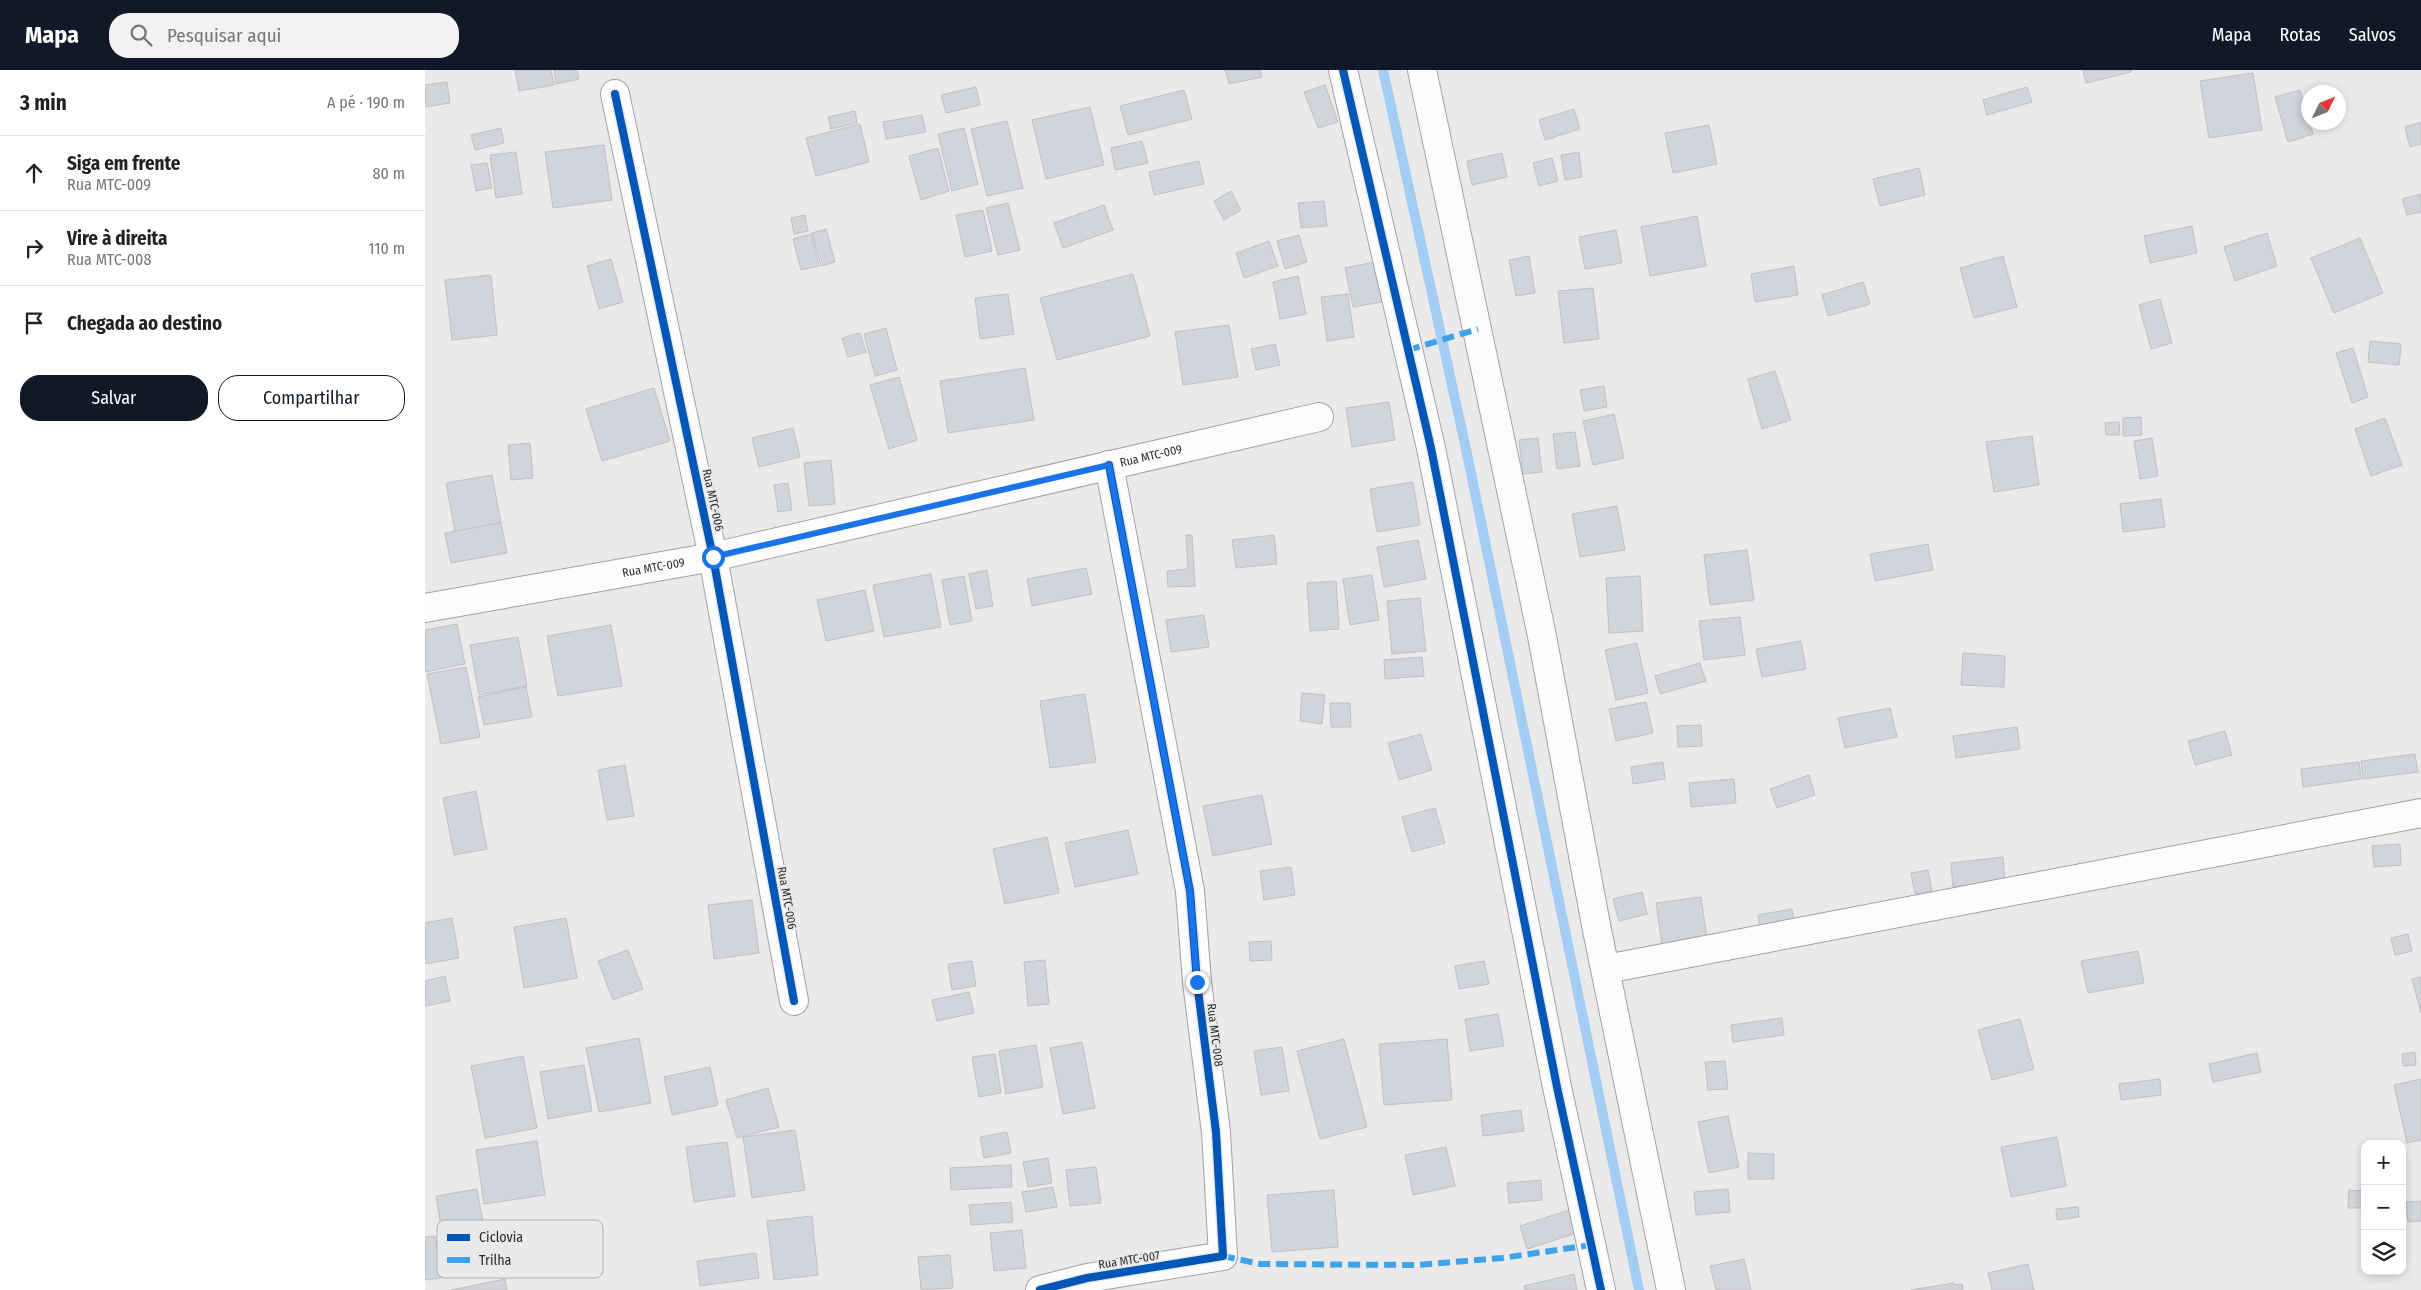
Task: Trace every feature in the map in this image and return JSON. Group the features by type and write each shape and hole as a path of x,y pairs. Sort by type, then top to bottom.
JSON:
{"street":[{"path":"1343,70 1431,448 1557,1087 1601,1290"},
{"path":"1422,70 1542,636 1606,969 1671,1290"},
{"name":"Rua MTC-006","path":"615,94 713,557 794,1000"},
{"name":"Rua MTC-009","path":"425,608 713,557 1319,418"},
{"name":"Rua MTC-008","path":"1109,465 1190,891 1197,982 1216,1132 1223,1256"},
{"path":"1606,969 2421,814"},
{"name":"Rua MTC-007","path":"1040,1290 1087,1278 1223,1256"}],"building":[{"path":"515,70 551,70 554,85 519,91"},
{"path":"554,70 577,70 579,79 556,84"},
{"path":"1225,70 1260,70 1262,77 1229,84"},
{"path":"2083,70 2131,70 2131,72 2086,83"},
{"path":"2253,73 2262,130 2209,138 2200,81"},
{"path":"447,82 450,103 425,107 425,85"},
{"path":"1325,85 1338,122 1318,128 1304,92"},
{"path":"976,87 980,105 946,113 941,95"},
{"path":"2027,87 2032,102 1987,115 1983,100"},
{"path":"1184,90 1192,119 1128,135 1120,106"},
{"path":"2300,90 2301,130 2312,130 2313,134 2288,142 2275,97"},
{"path":"1090,107 1104,165 1046,179 1032,120"},
{"path":"1574,109 1580,129 1545,140 1539,120"},
{"path":"855,111 857,123 831,129 828,117"},
{"path":"922,115 926,132 886,139 883,122"},
{"path":"1007,121 1023,188 987,196 971,129"},
{"path":"2421,122 2421,144 2410,147 2405,127"},
{"path":"860,124 869,162 816,176 806,138"},
{"path":"1709,125 1717,164 1673,173 1665,133"},
{"path":"501,128 504,143 475,150 471,135"},
{"path":"964,128 978,184 952,191 938,134"},
{"path":"1142,141 1148,163 1115,170 1111,148"},
{"path":"604,145 612,200 553,208 545,152"},
{"path":"938,148 949,191 921,200 909,156"},
{"path":"516,152 522,194 496,198 490,155"},
{"path":"1579,152 1582,177 1565,180 1561,155"},
{"path":"1502,153 1507,177 1472,185 1467,161"},
{"path":"1552,158 1558,181 1539,186 1533,163"},
{"path":"1199,161 1204,184 1154,195 1149,172"},
{"path":"487,163 492,188 476,191 471,165"},
{"path":"1919,168 1925,195 1880,206 1873,179"},
{"path":"1231,191 1241,210 1224,220 1214,201"},
{"path":"2421,194 2421,212 2407,215 2402,199"},
{"path":"1324,201 1327,226 1301,228 1298,203"},
{"path":"1008,203 1020,250 998,255 986,208"},
{"path":"1104,205 1113,230 1063,248 1054,223"},
{"path":"983,210 992,251 965,257 956,215"},
{"path":"805,215 808,231 794,234 791,218"},
{"path":"1697,216 1706,266 1650,276 1641,227"},
{"path":"2192,226 2197,253 2150,263 2144,236"},
{"path":"826,229 835,262 821,266 812,233"},
{"path":"1616,230 1622,263 1585,269 1579,237"},
{"path":"2267,233 2277,266 2235,281 2224,247"},
{"path":"811,234 819,266 801,270 793,239"},
{"path":"1299,235 1307,262 1285,269 1277,241"},
{"path":"2360,238 2383,293 2334,313 2311,258"},
{"path":"1269,241 1278,266 1244,278 1236,253"},
{"path":"1529,256 1535,293 1516,296 1509,260"},
{"path":"2003,256 2017,307 1974,318 1960,268"},
{"path":"611,259 623,302 599,309 587,266"},
{"path":"1374,262 1382,302 1353,307 1345,268"},
{"path":"1794,266 1798,295 1755,302 1751,274"},
{"path":"1133,274 1150,336 1057,360 1040,298"},
{"path":"491,275 497,335 452,340 445,280"},
{"path":"1298,276 1306,314 1280,319 1273,282"},
{"path":"1863,282 1870,304 1828,316 1822,295"},
{"path":"1593,288 1599,339 1564,343 1558,291"},
{"path":"1008,294 1014,334 980,339 975,298"},
{"path":"1348,294 1354,337 1327,341 1321,297"},
{"path":"2160,299 2172,343 2151,349 2139,305"},
{"path":"1229,325 1238,377 1183,385 1175,332"},
{"path":"886,328 897,370 875,376 864,334"},
{"path":"860,333 866,352 848,357 842,338"},
{"path":"2370,341 2401,344 2399,365 2368,362"},
{"path":"1275,344 1280,365 1256,370 1251,349"},
{"path":"2353,348 2368,397 2352,403 2336,353"},
{"path":"1025,368 1034,420 948,433 940,381"},
{"path":"1775,371 1791,420 1762,429 1748,379"},
{"path":"899,377 917,440 889,449 870,385"},
{"path":"1604,386 1607,407 1584,411 1580,390"},
{"path":"654,388 670,441 602,461 586,409"},
{"path":"1389,402 1395,440 1352,447 1346,408"},
{"path":"1614,414 1624,458 1593,465 1583,421"},
{"path":"2141,417 2142,435 2123,436 2123,418"},
{"path":"2385,418 2402,465 2371,476 2355,429"},
{"path":"2119,422 2120,435 2106,435 2105,423"},
{"path":"793,428 800,457 759,467 752,438"},
{"path":"1575,432 1580,466 1557,469 1553,434"},
{"path":"2032,436 2039,485 1994,492 1986,442"},
{"path":"1538,438 1542,472 1523,474 1519,440"},
{"path":"2152,438 2158,476 2140,479 2134,441"},
{"path":"530,443 533,478 511,480 508,445"},
{"path":"831,460 835,504 809,506 804,463"},
{"path":"492,475 501,523 455,532 446,483"},
{"path":"1413,482 1420,525 1377,532 1370,489"},
{"path":"788,483 792,510 778,512 774,485"},
{"path":"2161,499 2165,527 2123,532 2120,504"},
{"path":"1617,506 1625,550 1580,557 1572,514"},
{"path":"501,523 507,553 451,563 445,533"},
{"path":"1186,535 1192,535 1195,586 1168,587 1167,571 1188,569"},
{"path":"1274,535 1277,564 1236,568 1232,540"},
{"path":"1418,540 1426,579 1384,587 1377,547"},
{"path":"1928,544 1933,570 1875,581 1870,554"},
{"path":"1747,550 1754,600 1710,605 1704,555"},
{"path":"1086,568 1092,594 1032,606 1027,579"},
{"path":"987,570 993,606 976,609 969,574"},
{"path":"931,574 941,627 884,637 873,585"},
{"path":"1372,575 1379,620 1350,625 1343,579"},
{"path":"964,576 972,621 950,625 942,580"},
{"path":"1640,576 1643,631 1609,633 1606,578"},
{"path":"1336,581 1339,629 1310,631 1307,583"},
{"path":"865,590 874,631 826,641 817,600"},
{"path":"1420,598 1426,651 1392,654 1387,601"},
{"path":"1204,615 1209,647 1171,652 1166,620"},
{"path":"1740,617 1745,655 1704,660 1699,621"},
{"path":"457,624 465,664 425,672 425,630"},
{"path":"611,625 622,686 558,696 547,636"},
{"path":"518,637 527,686 479,695 470,645"},
{"path":"1801,641 1806,669 1762,677 1756,649"},
{"path":"1637,643 1648,693 1616,700 1605,650"},
{"path":"1963,653 2005,656 2004,687 1961,685"},
{"path":"1422,657 1424,676 1385,679 1384,660"},
{"path":"1700,663 1706,681 1660,694 1655,676"},
{"path":"466,667 480,737 441,744 427,674"},
{"path":"526,687 532,717 484,725 478,697"},
{"path":"1302,693 1325,695 1322,724 1300,721"},
{"path":"1085,694 1096,762 1050,768 1040,701"},
{"path":"1646,702 1653,733 1616,741 1609,709"},
{"path":"1330,703 1350,703 1351,727 1331,727"},
{"path":"1890,708 1897,737 1845,748 1838,718"},
{"path":"1701,725 1702,746 1678,747 1677,726"},
{"path":"2017,727 2020,749 1956,758 1953,736"},
{"path":"2225,731 2232,755 2195,765 2188,741"},
{"path":"1421,734 1432,770 1399,780 1388,743"},
{"path":"2415,754 2418,772 2363,779 2361,761"},
{"path":"1663,762 1665,779 1633,784 1631,767"},
{"path":"2359,762 2361,779 2303,787 2301,769"},
{"path":"625,765 634,816 607,820 598,770"},
{"path":"1809,775 1815,795 1777,808 1770,789"},
{"path":"1734,779 1736,803 1691,807 1689,783"},
{"path":"476,791 487,849 454,855 443,798"},
{"path":"1262,795 1272,844 1213,856 1203,806"},
{"path":"1435,808 1445,843 1412,852 1402,817"},
{"path":"1128,830 1138,874 1075,887 1065,843"},
{"path":"1047,837 1059,893 1005,904 993,849"},
{"path":"2400,844 2401,865 2374,867 2372,846"},
{"path":"2003,857 2005,881 1953,887 1951,863"},
{"path":"1291,867 1295,895 1264,900 1260,871"},
{"path":"1928,870 1932,891 1915,894 1911,873"},
{"path":"1642,892 1647,914 1619,921 1613,899"},
{"path":"1701,897 1707,938 1662,944 1656,903"},
{"path":"752,900 759,953 714,959 708,905"},
{"path":"1792,909 1795,927 1761,933 1758,915"},
{"path":"452,918 459,958 425,964 425,923"},
{"path":"566,918 577,978 524,988 514,927"},
{"path":"2408,934 2412,951 2395,955 2391,938"},
{"path":"1271,941 1272,960 1250,961 1249,942"},
{"path":"628,950 643,989 613,1000 598,961"},
{"path":"2138,951 2144,983 2088,993 2081,961"},
{"path":"1045,960 1049,1004 1028,1006 1024,962"},
{"path":"972,961 976,986 952,990 948,964"},
{"path":"1484,961 1489,984 1459,989 1455,966"},
{"path":"445,976 450,1001 425,1006 425,981"},
{"path":"2421,977 2421,1013 2412,979"},
{"path":"969,992 974,1013 937,1021 932,1000"},
{"path":"1498,1014 1504,1046 1470,1051 1465,1019"},
{"path":"1782,1018 1784,1035 1733,1042 1731,1025"},
{"path":"2020,1019 2034,1069 1992,1080 1978,1030"},
{"path":"639,1038 651,1103 599,1112 586,1048"},
{"path":"1344,1039 1367,1127 1320,1139 1297,1051"},
{"path":"1447,1039 1452,1100 1384,1105 1379,1044"},
{"path":"1082,1042 1095,1108 1063,1114 1050,1048"},
{"path":"1036,1045 1043,1087 1006,1094 999,1051"},
{"path":"1282,1047 1289,1091 1261,1095 1254,1051"},
{"path":"2415,1052 2416,1065 2403,1066 2402,1054"},
{"path":"2257,1053 2261,1072 2213,1082 2209,1064"},
{"path":"995,1054 1001,1093 979,1097 972,1057"},
{"path":"523,1056 537,1128 485,1138 471,1066"},
{"path":"1725,1061 1728,1089 1708,1090 1705,1062"},
{"path":"584,1065 592,1111 548,1119 540,1072"},
{"path":"710,1067 718,1105 672,1115 664,1077"},
{"path":"2160,1079 2161,1095 2121,1100 2119,1084"},
{"path":"2421,1079 2421,1140 2407,1143 2394,1085"},
{"path":"768,1088 779,1127 737,1138 726,1100"},
{"path":"1521,1110 1524,1131 1483,1136 1481,1115"},
{"path":"1728,1116 1739,1167 1709,1173 1698,1122"},
{"path":"795,1130 805,1190 752,1198 743,1137"},
{"path":"1007,1132 1011,1153 984,1158 980,1137"},
{"path":"2057,1137 2066,1186 2011,1197 2001,1147"},
{"path":"537,1141 545,1195 484,1204 476,1150"},
{"path":"727,1142 735,1196 694,1202 686,1147"},
{"path":"1446,1147 1455,1186 1413,1195 1405,1155"},
{"path":"1748,1153 1774,1154 1774,1179 1748,1179"},
{"path":"1048,1158 1052,1183 1028,1187 1023,1162"},
{"path":"1011,1165 1012,1187 951,1190 950,1168"},
{"path":"1096,1167 1101,1203 1070,1206 1066,1170"},
{"path":"1541,1180 1542,1200 1509,1203 1507,1183"},
{"path":"1053,1187 1057,1207 1026,1212 1022,1192"},
{"path":"477,1189 483,1220 440,1220 436,1196"},
{"path":"1728,1189 1730,1212 1696,1215 1694,1192"},
{"path":"1334,1190 1338,1247 1272,1252 1267,1195"},
{"path":"2349,1190 2361,1191 2361,1208 2348,1208"},
{"path":"2421,1201 2421,1221 2408,1222 2406,1202"},
{"path":"1011,1202 1013,1222 971,1225 969,1205"},
{"path":"2078,1207 2079,1217 2057,1220 2056,1209"},
{"path":"1572,1209 1580,1232 1527,1249 1520,1226"},
{"path":"812,1216 818,1275 774,1280 767,1221"},
{"path":"1022,1230 1026,1268 994,1271 990,1233"},
{"path":"435,1236 437,1278 441,1278 425,1280 425,1237"},
{"path":"756,1253 759,1278 700,1286 697,1261"},
{"path":"950,1255 953,1288 921,1290 918,1257"},
{"path":"1744,1259 1751,1290 1716,1290 1710,1266"},
{"path":"2028,1264 2034,1290 1992,1290 1988,1273"},
{"path":"1574,1274 1577,1290 1525,1290 1524,1286"},
{"path":"505,1279 507,1290 451,1290"},
{"path":"1954,1283 1954,1285 1962,1284 1963,1290 1910,1290"}],"waterway":[{"path":"1383,70 1466,449 1639,1290"}],"marked path":[{"path":"1408,350 1478,329"},
{"path":"1223,1256 1260,1264 1417,1265 1502,1258 1591,1245"}],"cycle path":[{"path":"1343,70 1431,448 1557,1087 1601,1290"},
{"path":"615,94 713,557 794,1001"},
{"path":"1040,1290 1087,1278 1223,1256 1216,1132 1197,982 1190,891 1109,465"}],"route":[{"path":"713,557 1109,465 1190,891 1197,982"}]}
